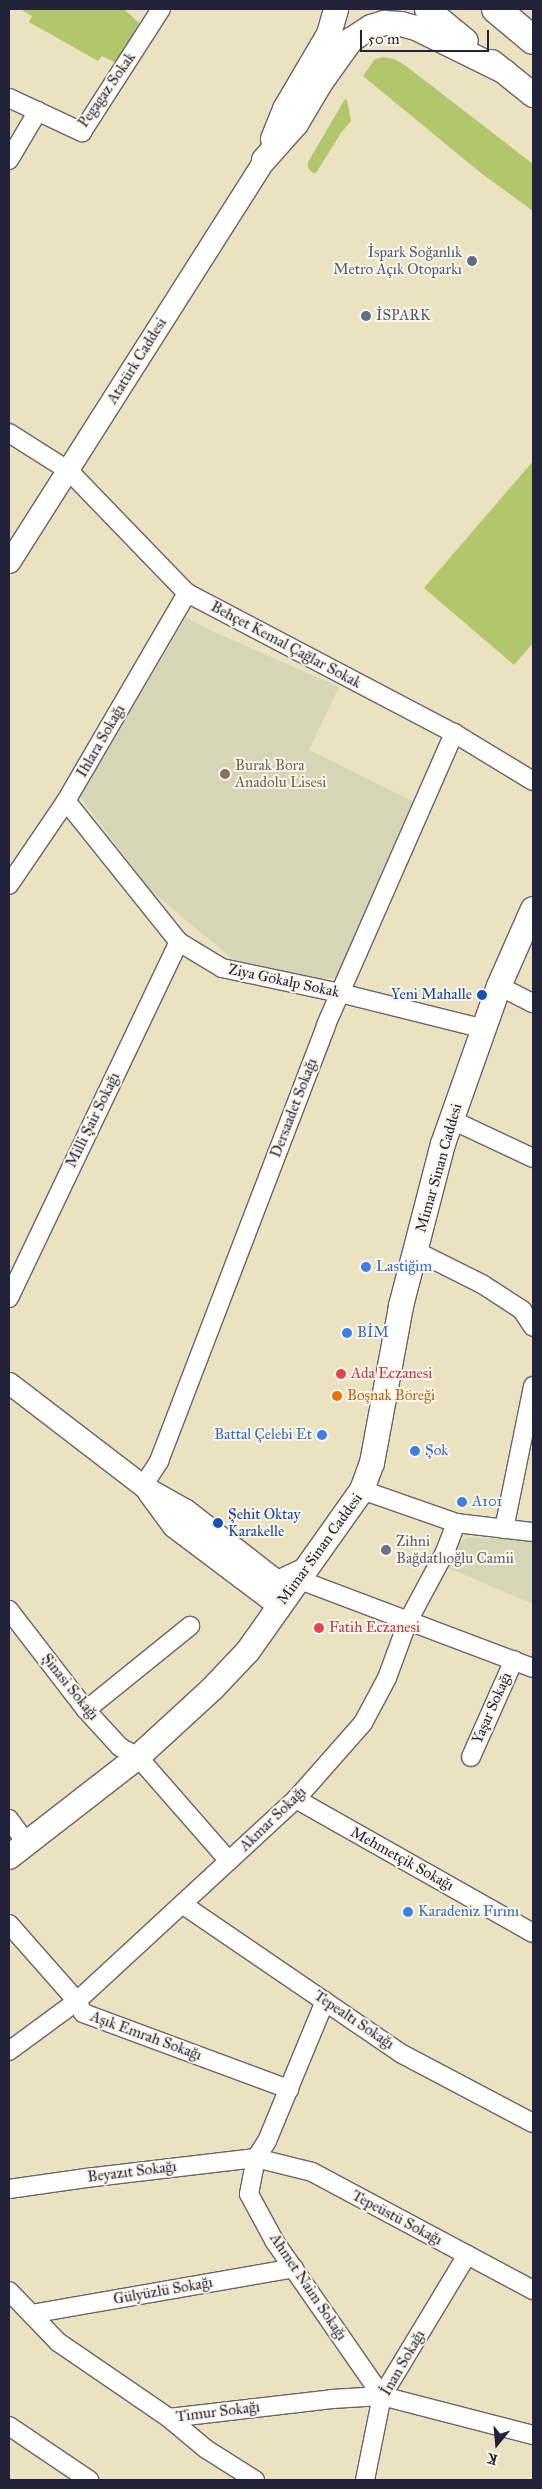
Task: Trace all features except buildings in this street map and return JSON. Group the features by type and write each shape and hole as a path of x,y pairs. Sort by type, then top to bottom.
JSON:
{"highway":[{"path":"496,9 533,40"}],"main road":[{"path":"264,160 285,109 329,34 336,9"},
{"path":"426,9 533,95"},
{"path":"264,160 296,124 321,82 351,40 371,27 384,23 401,24 416,28 505,72"},
{"name":"Mimar Sinan Caddesi","path":"17,1849 138,1757 213,1688 243,1656 305,1573 362,1490 372,1463 401,1306 443,1144 499,986 533,909"}],"street":[{"name":"Pegagaz Sokak","path":"9,98 82,132 161,9"},
{"path":"9,160 38,111"},
{"name":"Atatürk Caddesi","path":"9,562 69,471 264,160"},
{"name":"Behçet Kemal Çağlar Sokak","path":"9,433 69,471 187,593 454,733 533,781"},
{"name":"Ihlara Sokağı","path":"9,885 66,801 187,593"},
{"name":"Dersaadet Sokağı","path":"143,1486 159,1461 340,993 454,733"},
{"name":"Ziya Gökalp Sokak","path":"66,801 179,942 222,968 340,993 484,1029"},
{"name":"Milli Şair Sokağı","path":"9,1298 179,942"},
{"path":"499,986 533,1003"},
{"path":"452,1120 533,1158"},
{"path":"416,1251 482,1284 522,1310 533,1327"},
{"path":"9,1383 143,1486 186,1510 277,1581 305,1573 408,1621 533,1668"},
{"path":"504,1529 533,1386"},
{"path":"143,1486 173,1526 279,1606"},
{"path":"362,1490 456,1523 533,1532"},
{"name":"Akmar Sokağı","path":"9,2052 76,2001 296,1799 363,1723 387,1678 408,1621 445,1552 456,1523"},
{"name":"Şinasi Sokağı","path":"9,1610 86,1710 120,1747 138,1757 229,1861"},
{"path":"86,1710 190,1626"},
{"name":"Yaşar Sokağı","path":"471,1756 514,1660"},
{"name":"Mehmetçik Sokağı","path":"296,1799 533,1933"},
{"path":"9,1819 17,1849"},
{"name":"Tepealtı Sokağı","path":"182,1904 402,2054 533,2123"},
{"name":"Aşık Emrah Sokağı","path":"9,1924 76,2001 83,2013 289,2089"},
{"name":"Ahmet Naim Sokağı","path":"326,2001 267,2141 256,2158 249,2194 275,2242 382,2396"},
{"name":"Beyazıt Sokağı","path":"9,2189 256,2158"},
{"name":"Tepeüstü Sokağı","path":"256,2158 312,2172 533,2290"},
{"name":"İnan Sokağı","path":"365,2480 382,2396 467,2255"},
{"name":"Gülyüzlü Sokağı","path":"31,2314 294,2268"},
{"name":"Timur Sokağı","path":"9,2291 58,2342 169,2418 332,2399 382,2396"},
{"path":"382,2396 533,2435"},
{"path":"169,2418 206,2449 255,2480"},
{"path":"9,2426 89,2480"}],"shaded area":[{"name":"Burak Bora Anadolu Lisesi","path":"186,617 210,630 339,687 309,750 422,806 337,978 299,978 235,961 150,890 80,797"},
{"path":"469,1537 533,1541 533,1604 449,1568 459,1543"}],"green space":[{"path":"20,9 124,9 141,25 116,63 102,56 98,61 29,22 32,16"},
{"path":"383,57 394,59 406,66 533,164 533,211 481,173 363,76 375,59"},
{"path":"345,99 347,100 351,121 341,133 316,173 313,173 308,168 308,162"},
{"path":"533,461 533,643 514,665 424,588"}],"place":[{"name":"İspark Soğanlık Metro Açık Otoparkı","path":"472,261"},
{"name":"İSPARK","path":"366,316"},
{"name":"Burak Bora Anadolu Lisesi","path":"225,774"},
{"name":"Yeni Mahalle","path":"482,995"},
{"name":"Lastiğim","path":"366,1267"},
{"name":"BİM","path":"347,1333"},
{"name":"Ada Eczanesi","path":"341,1374"},
{"name":"Boşnak Böreği","path":"337,1396"},
{"name":"Battal Çelebi Et","path":"322,1435"},
{"name":"Şok","path":"415,1451"},
{"name":"A101","path":"462,1502"},
{"name":"Şehit Oktay Karakelle","path":"218,1523"},
{"name":"Zihni Bağdatlıoğlu Camii","path":"386,1550"},
{"name":"Fatih Eczanesi","path":"319,1628"},
{"name":"Karadeniz Fırını","path":"408,1912"}]}
